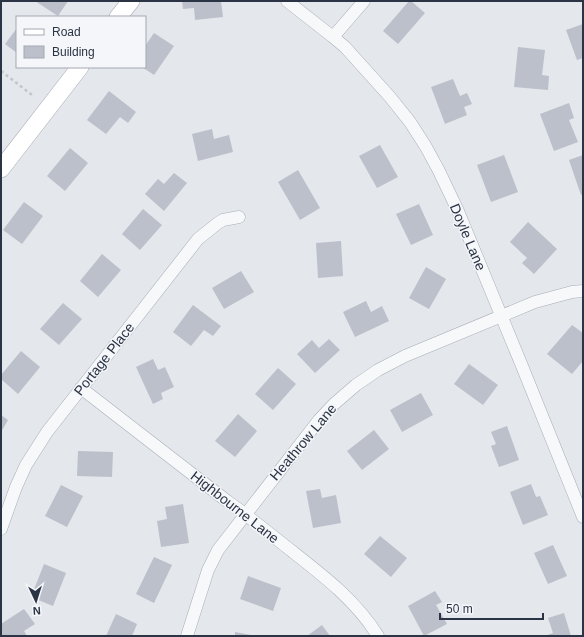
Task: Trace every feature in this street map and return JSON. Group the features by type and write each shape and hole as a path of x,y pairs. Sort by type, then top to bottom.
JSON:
{"street":[{"path":"119,16 131,1"},
{"name":"Doyle Lane","path":"287,1 345,47 390,97 410,122 426,147 458,211 583,517"},
{"path":"333,37 364,1"},
{"path":"1,170 79,68"},
{"name":"Portage Place","path":"1,529 16,487 26,465 47,432 198,239 222,220 239,217"},
{"name":"Heathrow Lane","path":"187,636 208,570 218,550 319,420 334,404 356,385 378,370 404,356 535,302 572,292 583,291"},
{"name":"Highbourne Lane","path":"81,388 322,575 346,596 361,612 378,636"}],"path":[{"path":"1,71 32,95"}],"building":[{"path":"35,1 68,1 58,16"},
{"path":"182,1 221,1 223,17 195,20 194,8 183,9"},
{"path":"409,1 425,13 398,44 383,31"},
{"path":"583,24 583,58 577,60 566,30"},
{"path":"16,29 16,52 5,44"},
{"path":"154,33 174,46 154,75 144,68 146,68 146,45"},
{"path":"518,47 545,50 542,75 549,76 548,90 514,87"},
{"path":"453,79 460,96 467,93 472,104 464,107 467,115 445,124 431,87"},
{"path":"109,91 136,112 128,123 120,117 106,134 87,120"},
{"path":"569,103 574,118 569,120 578,142 554,151 540,114"},
{"path":"212,129 214,139 229,135 233,152 198,161 192,134"},
{"path":"380,145 398,177 377,188 359,156"},
{"path":"70,148 88,163 65,191 47,176"},
{"path":"504,155 518,192 491,202 477,165"},
{"path":"583,155 583,194 581,195 569,160"},
{"path":"298,170 320,208 300,220 278,182"},
{"path":"174,173 187,183 164,211 145,194 158,179 164,184"},
{"path":"24,202 43,216 22,244 3,230"},
{"path":"419,204 433,235 411,245 396,214"},
{"path":"143,209 162,225 140,250 122,234"},
{"path":"528,222 557,249 534,274 522,263 527,258 510,242"},
{"path":"341,241 343,276 318,278 316,243"},
{"path":"102,254 121,270 98,297 80,281"},
{"path":"426,267 446,279 429,309 409,298"},
{"path":"241,271 254,292 224,309 212,288"},
{"path":"366,301 371,312 382,306 389,321 355,337 343,312"},
{"path":"63,303 82,319 59,345 40,329"},
{"path":"193,305 221,326 213,336 204,330 191,346 173,332"},
{"path":"572,325 583,333 583,361 572,374 547,354"},
{"path":"329,339 340,350 315,373 297,354 312,340 319,348"},
{"path":"21,351 40,367 18,394 1,379 1,375"},
{"path":"153,359 158,370 165,367 174,387 161,393 163,399 153,404 136,367"},
{"path":"469,364 498,385 483,405 454,384"},
{"path":"278,368 296,384 273,410 255,394"},
{"path":"421,393 433,415 402,432 390,410"},
{"path":"238,414 257,431 235,457 215,441"},
{"path":"1,415 8,420 1,432"},
{"path":"507,426 519,460 499,467 491,446 496,444 491,432"},
{"path":"374,430 389,449 362,470 347,451"},
{"path":"78,451 113,452 112,477 77,476"},
{"path":"531,484 536,497 540,496 548,515 523,525 510,492"},
{"path":"61,485 83,496 67,527 45,516"},
{"path":"320,489 322,498 336,495 341,523 313,528 306,491"},
{"path":"183,504 189,543 161,547 157,521 167,519 165,507"},
{"path":"380,536 407,558 391,577 364,554"},
{"path":"553,545 567,576 548,584 534,553"},
{"path":"154,557 172,565 154,603 136,594"},
{"path":"44,564 66,573 53,606 31,597"},
{"path":"248,576 281,588 273,611 240,599"},
{"path":"435,591 442,602 436,605 447,624 424,636 408,606"},
{"path":"24,609 35,624 24,631 27,636 1,636 1,624"},
{"path":"564,613 571,636 544,636 553,633 548,618"},
{"path":"116,614 137,624 132,636 106,636"},
{"path":"322,625 330,636 307,636"},
{"path":"235,632 251,635 251,636 235,636"}]}
